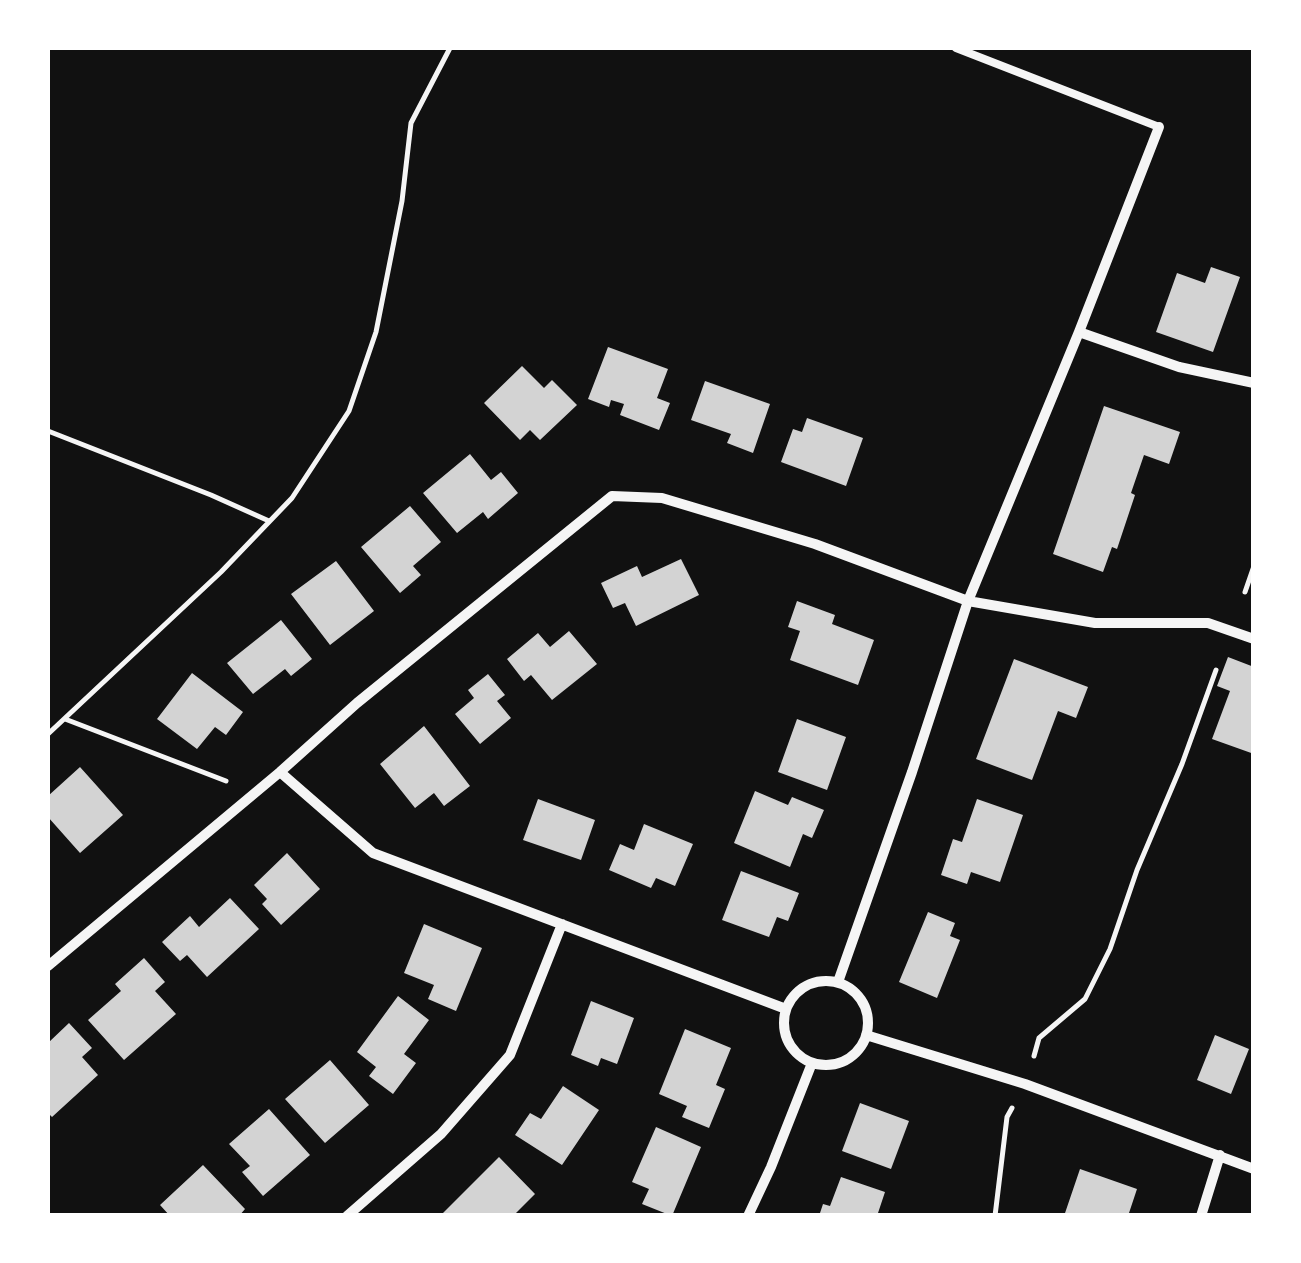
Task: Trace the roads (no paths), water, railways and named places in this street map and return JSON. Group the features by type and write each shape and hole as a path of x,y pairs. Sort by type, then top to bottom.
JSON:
{"street":[{"path":"838,982 968,601 1158,127"},
{"path":"1079,332 1178,367 1254,383"},
{"path":"48,966 357,704 612,496 662,498 815,544 968,601 1095,623 1208,623 1254,640"},
{"path":"280,772 373,853 786,1009"},
{"path":"347,1216 441,1134 510,1055 562,924"},
{"path":"838,982 860,997 866,1009 866,1035 860,1048 839,1063 812,1062 799,1056 790,1044 784,1031 786,1009 797,991 809,984 838,982"},
{"path":"866,1035 1025,1084 1254,1168"},
{"path":"748,1216 812,1062"},
{"path":"1201,1216 1220,1155"}],"lane":[{"path":"956,48 1158,127"}]}
